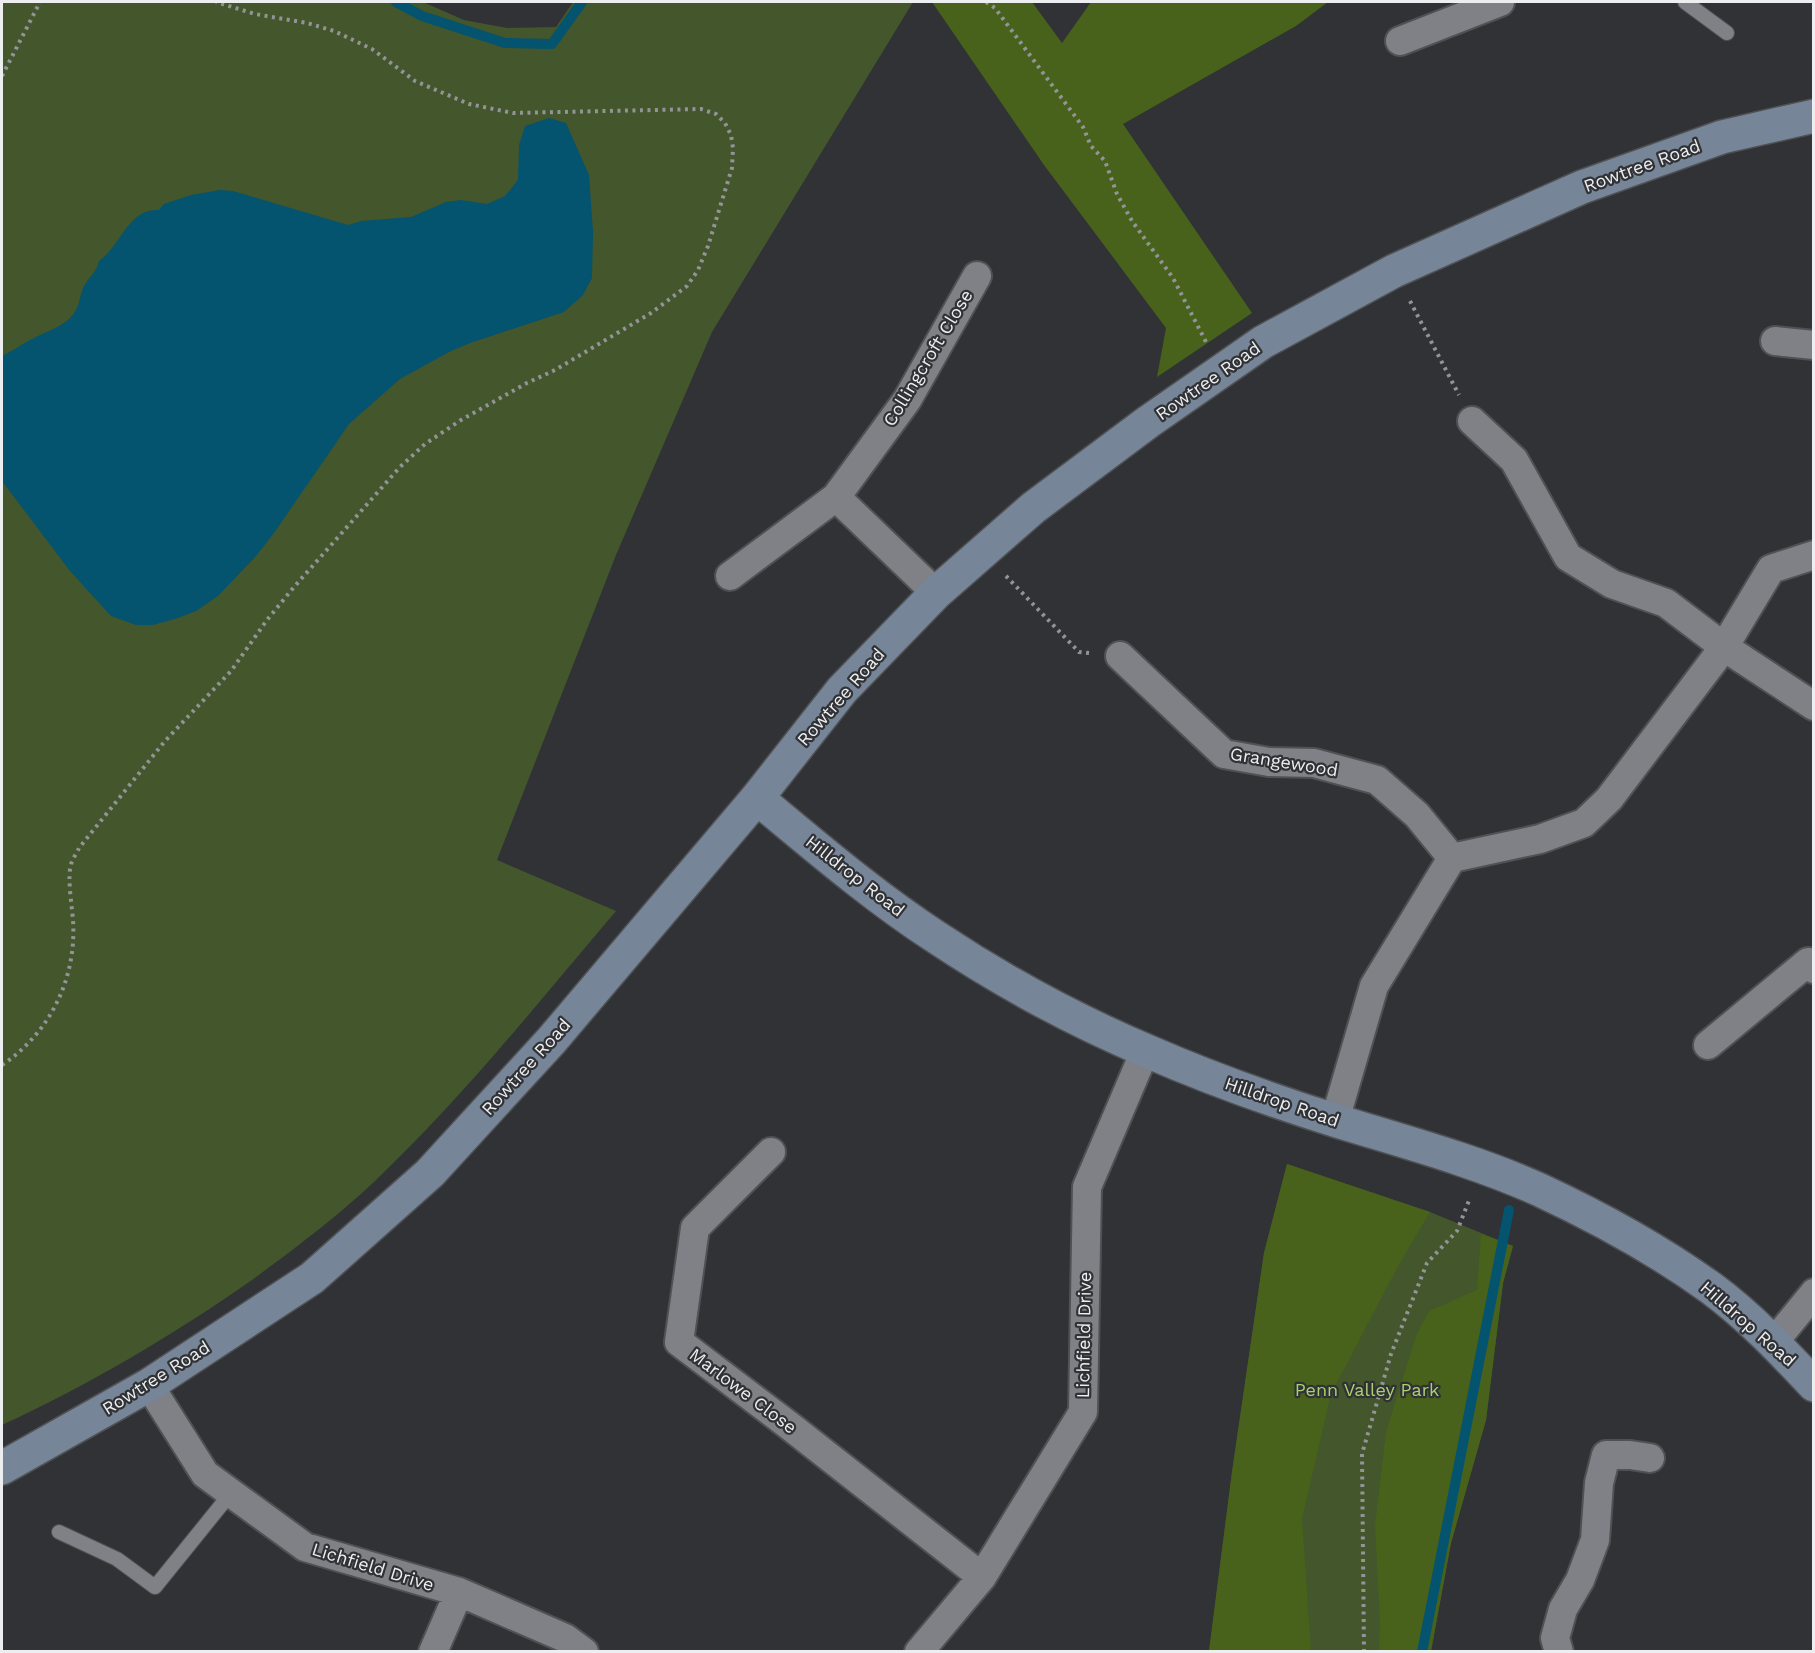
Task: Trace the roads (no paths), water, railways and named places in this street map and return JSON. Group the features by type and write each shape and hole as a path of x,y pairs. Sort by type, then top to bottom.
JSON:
{"street":[{"path":"1400,41 1500,2"},
{"name":"Rowtree Road","path":"2,1468 149,1384 312,1278 430,1173 551,1041 757,798 842,690 936,592 1043,500 1148,422 1263,342 1394,271 1582,187 1722,137 1814,116"},
{"name":"Collingcroft Close","path":"730,576 836,497 907,400 977,276"},
{"path":"1775,341 1814,345"},
{"path":"1472,421 1514,460 1568,557 1612,584 1666,603 1724,647 1814,706"},
{"path":"836,497 936,592"},
{"path":"1335,1120 1374,986 1452,858 1540,839 1584,823 1609,799 1724,647 1771,569 1814,555"},
{"name":"Grangewood","path":"1120,656 1224,754 1269,762 1314,763 1377,780 1417,815 1452,858"},
{"name":"Hilldrop Road","path":"757,798 867,888 936,937 1011,983 1097,1029 1200,1073 1335,1120 1393,1137 1539,1190 1632,1237 1712,1289 1774,1342 1814,1385"},
{"path":"1708,1045 1808,962 1814,969"},
{"name":"Lichfield Drive","path":"919,1652 982,1577 1083,1412 1087,1186 1145,1051"},
{"name":"Marlowe Close","path":"771,1152 694,1228 679,1342 982,1577"},
{"path":"1774,1342 1814,1293"},
{"name":"Lichfield Drive","path":"149,1384 205,1474 306,1547 459,1592 565,1638 584,1652"},
{"path":"1559,1652 1555,1638 1563,1609 1580,1580 1595,1540 1599,1483 1606,1455 1650,1458"},
{"path":"433,1652 459,1592"}],"lane":[{"path":"1685,2 1727,33"},
{"path":"59,1532 117,1559 155,1587 231,1493"}],"water":[{"path":"549,118 566,123 589,175 593,232 592,278 583,295 564,312 470,343 400,379 349,424 256,556 218,596 196,611 153,625 136,625 111,616 70,571 2,481 2,356 68,320 76,310 83,288 99,261 132,221 148,211 159,210 164,204 191,195 220,190 233,191 348,225 361,221 411,217 446,202 461,200 487,204 505,196 518,180 519,145 525,126"}],"waterway":[{"path":"396,2 422,16 505,43 552,44 582,2"},
{"path":"1422,1652 1509,1210"}],"park label":[{"name":"Penn Valley Park","path":"1367,1390"}]}
